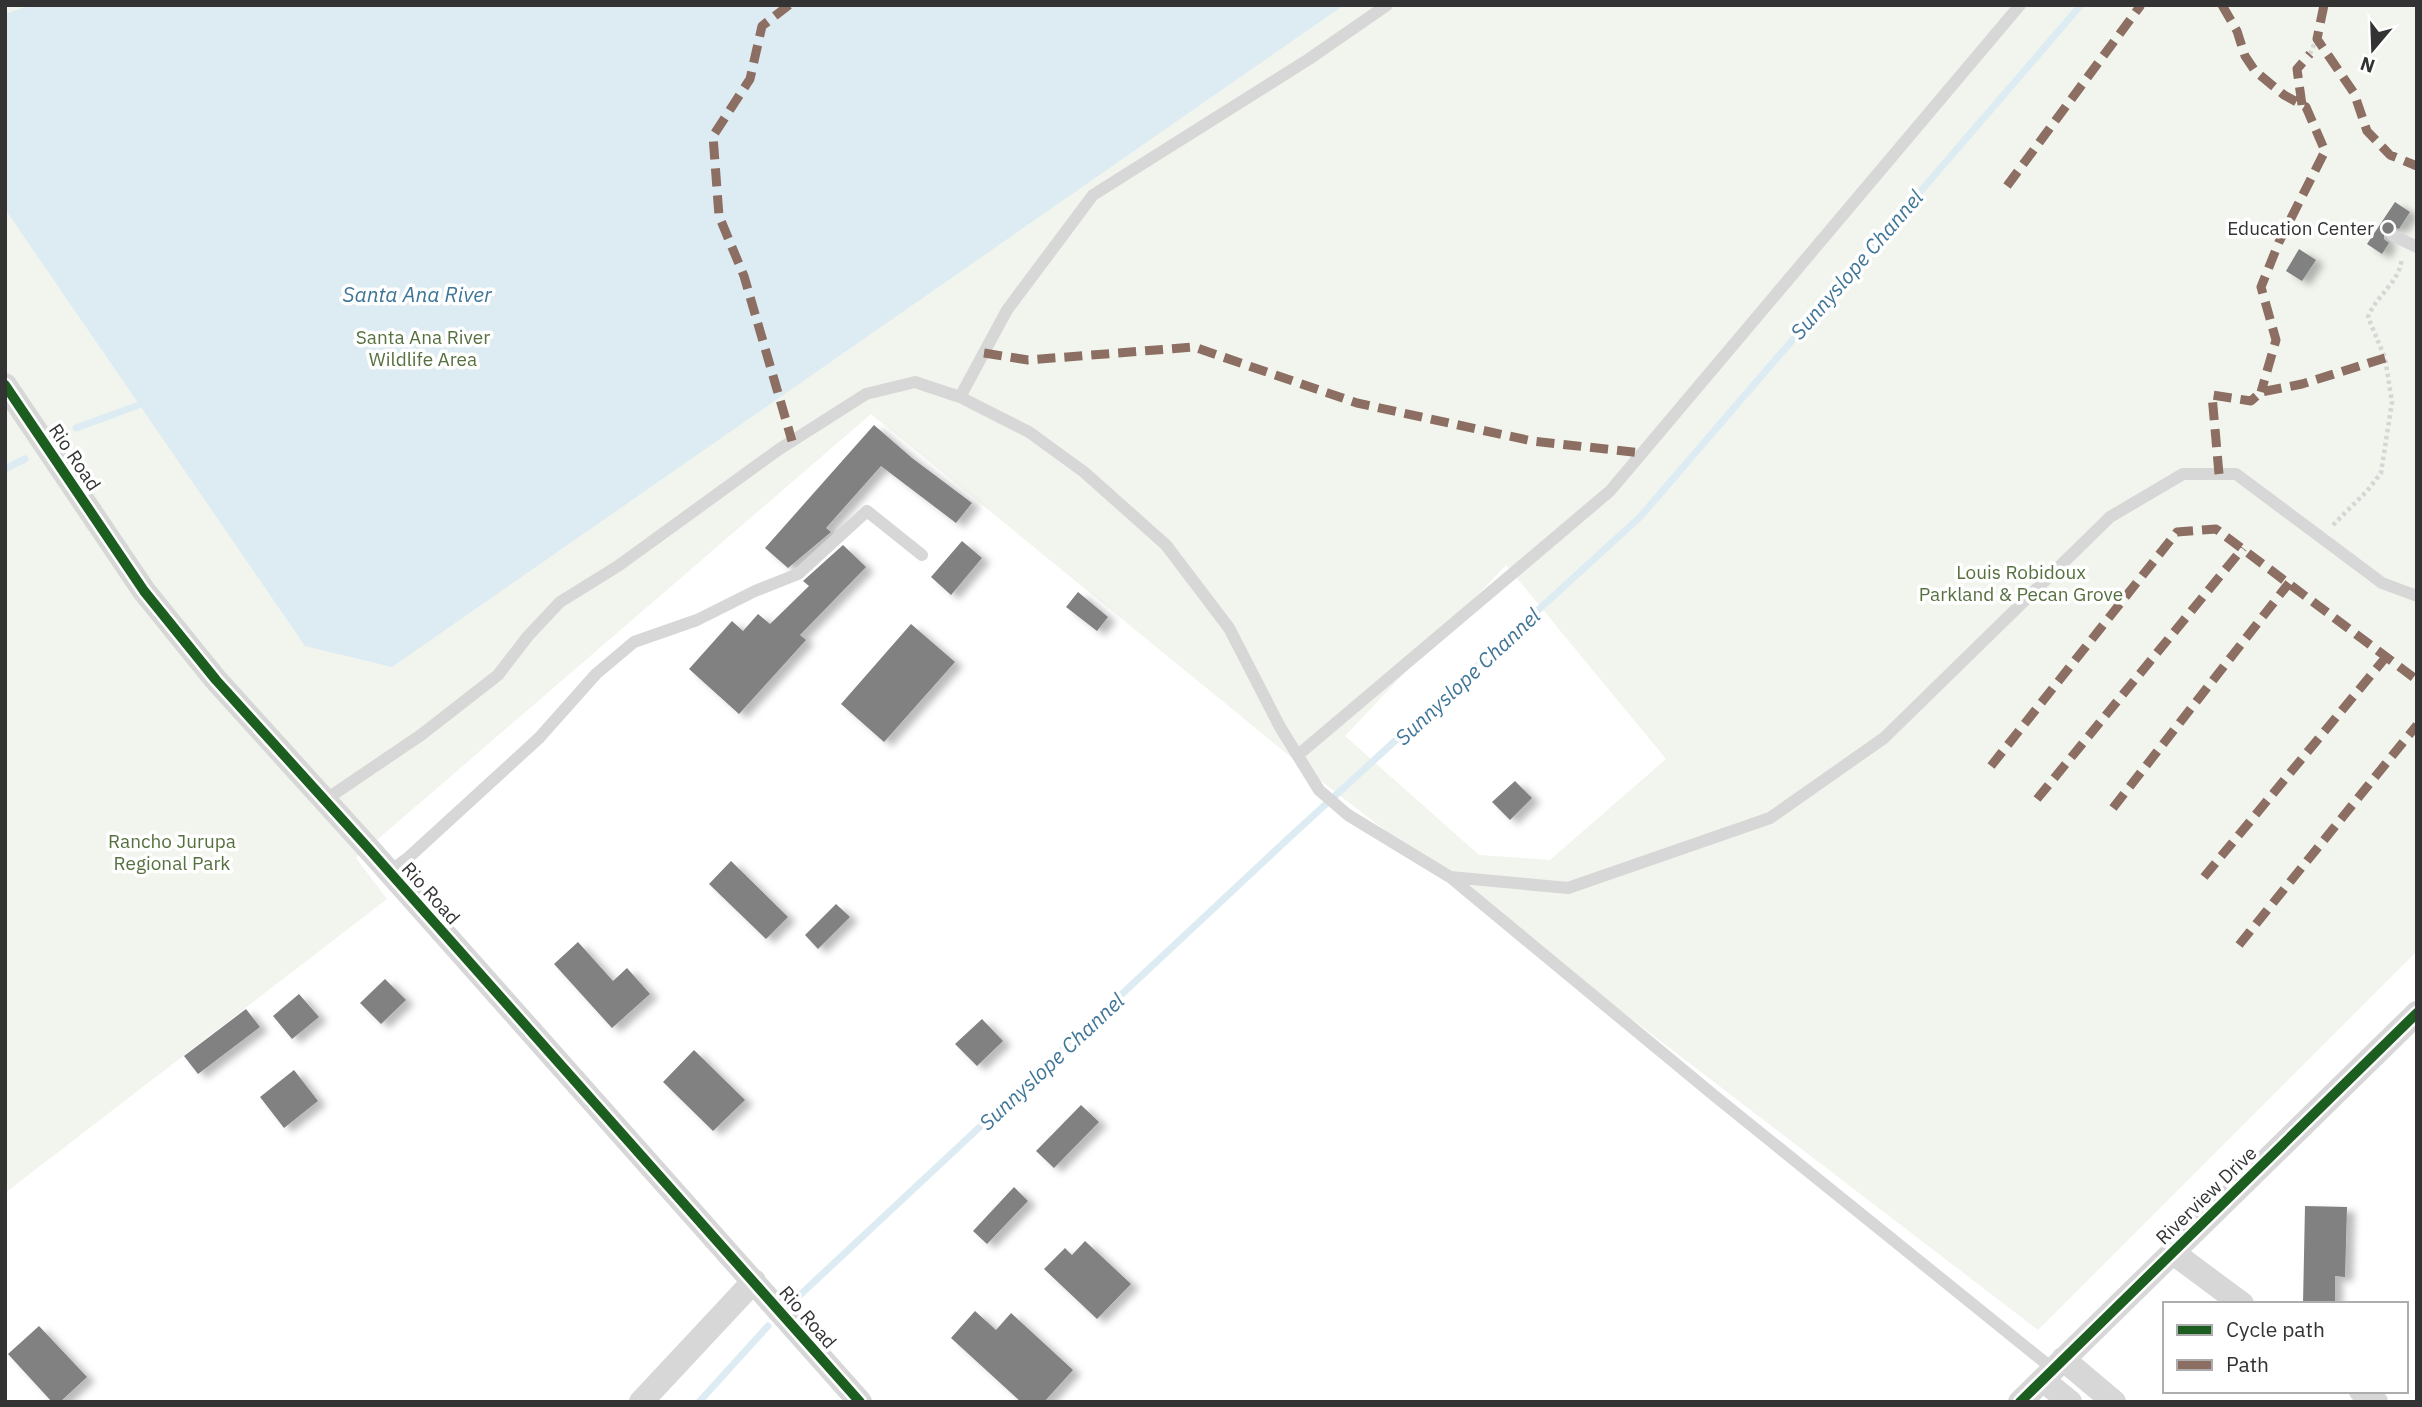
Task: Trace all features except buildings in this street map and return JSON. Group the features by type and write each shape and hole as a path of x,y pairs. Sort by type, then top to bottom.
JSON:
{"street":[{"name":"Rio Road","path":"5,385 144,591 216,680 860,1402"},
{"name":"Riverview Drive","path":"2020,1402 2417,1013"},
{"path":"2172,1252 2239,1302"},
{"path":"641,1402 754,1281"},
{"path":"2053,1369 2070,1402"},
{"path":"2053,1369 2114,1402"}],"lane":[{"path":"960,397 1007,310 1093,195 1309,60 1387,5"},
{"path":"1298,755 1610,491 2020,5"},
{"path":"2392,235 2417,247"},
{"path":"325,800 421,735 498,675 528,636 560,602 618,566 778,450 866,394 915,382 960,397 1029,432 1084,472 1166,545 1229,628 1280,727 1319,790 1348,815 1450,877 1716,1097 2053,1369"},
{"path":"1450,877 1568,888 1770,818 1884,738 2110,517 2183,474 2236,474 2382,583 2417,596"},
{"path":"389,872 409,857 539,738 596,674 634,642 696,621 755,591 798,574 867,511 922,555"}],"path":[{"path":"2310,54 2320,30"},
{"path":"2319,536 2338,522 2381,473 2392,402 2385,358 2368,317 2371,308 2400,273 2402,258 2392,235"}],"green space":[{"path":"5,5 2417,5 2417,951 2038,1330 1313,775 871,414 356,858 387,899 5,1193","holes":["1506,565 1666,759 1550,860 1479,855 1345,736"]}],"water":[{"name":"Santa Ana River","path":"31,5 1344,5 392,667 305,646 5,209 5,14"}],"waterway":[{"name":"Sunnyslope Channel","path":"800,1295 1291,836 1640,517 2081,5"},
{"path":"76,428 147,402"},
{"path":"5,469 25,459"},
{"name":"Sunnyslope Channel","path":"699,1402 768,1326"}],"marked path":[{"path":"789,5 762,26 750,79 713,136 719,216 744,276 792,441"},
{"path":"2007,186 2141,5"},
{"path":"2222,5 2237,31 2245,56 2255,71 2284,95 2306,107 2325,151 2279,242 2261,287 2276,340 2261,392"},
{"path":"2324,5 2317,39 2354,93 2367,131 2390,155 2417,166"},
{"path":"2302,105 2297,69 2310,54"},
{"path":"984,353 1028,360 1194,347 1357,403 1532,441 1642,453"},
{"path":"2219,474 2212,395 2251,401 2261,392 2302,384 2385,358"},
{"path":"1991,766 2177,532 2216,529 2417,680"},
{"path":"2037,799 2243,548"},
{"path":"2113,808 2289,583"},
{"path":"2204,877 2386,657"},
{"path":"2239,945 2417,725"}],"cycle path":[{"path":"5,385 144,591 216,680 860,1402"},
{"path":"2020,1402 2417,1013"}],"place":[{"name":"Education Center","path":"2388,228"}],"park label":[{"name":"Santa Ana River Wildlife Area","path":"423,348"},
{"name":"Louis Robidoux Parkland & Pecan Grove","path":"2021,583"},
{"name":"Rancho Jurupa Regional Park","path":"172,852"}]}
